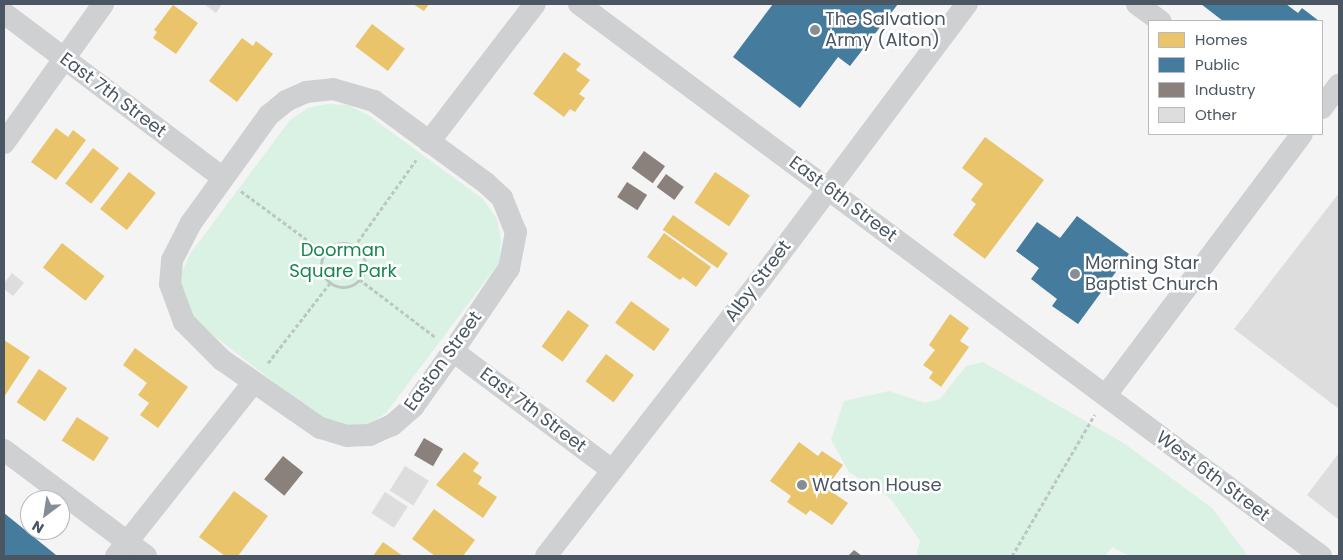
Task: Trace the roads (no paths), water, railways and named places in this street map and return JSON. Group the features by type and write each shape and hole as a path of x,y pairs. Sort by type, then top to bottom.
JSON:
{"street":[{"path":"4,143 66,59 103,4"},
{"path":"121,549 253,383 222,360 184,322 170,284 170,271 178,246 222,177 269,115 286,101 306,92 332,89 350,92 374,101 429,142 535,4"},
{"name":"East 6th Street","path":"579,4 1106,395"},
{"name":"Alby Street","path":"546,556 761,279 827,188 967,4"},
{"path":"1137,4 1159,20"},
{"name":"East 7th Street","path":"4,13 222,177"},
{"path":"1323,107 1339,85"},
{"path":"1106,395 1301,135"},
{"name":"Easton Street","path":"253,383 287,407 335,434 347,436 381,432 413,406 509,268 515,238 512,215 502,198 486,183 429,142"},
{"name":"East 7th Street","path":"453,351 612,470"},
{"name":"West 6th Street","path":"1106,395 1321,556"},
{"path":"4,450 121,549 146,556"}],"place":[{"name":"The Salvation Army (Alton)","path":"815,30"},
{"name":"Morning Star Baptist Church","path":"1075,274"},
{"name":"Watson House","path":"802,485"}],"park label":[{"name":"Doorman Square Park","path":"343,261"}]}
